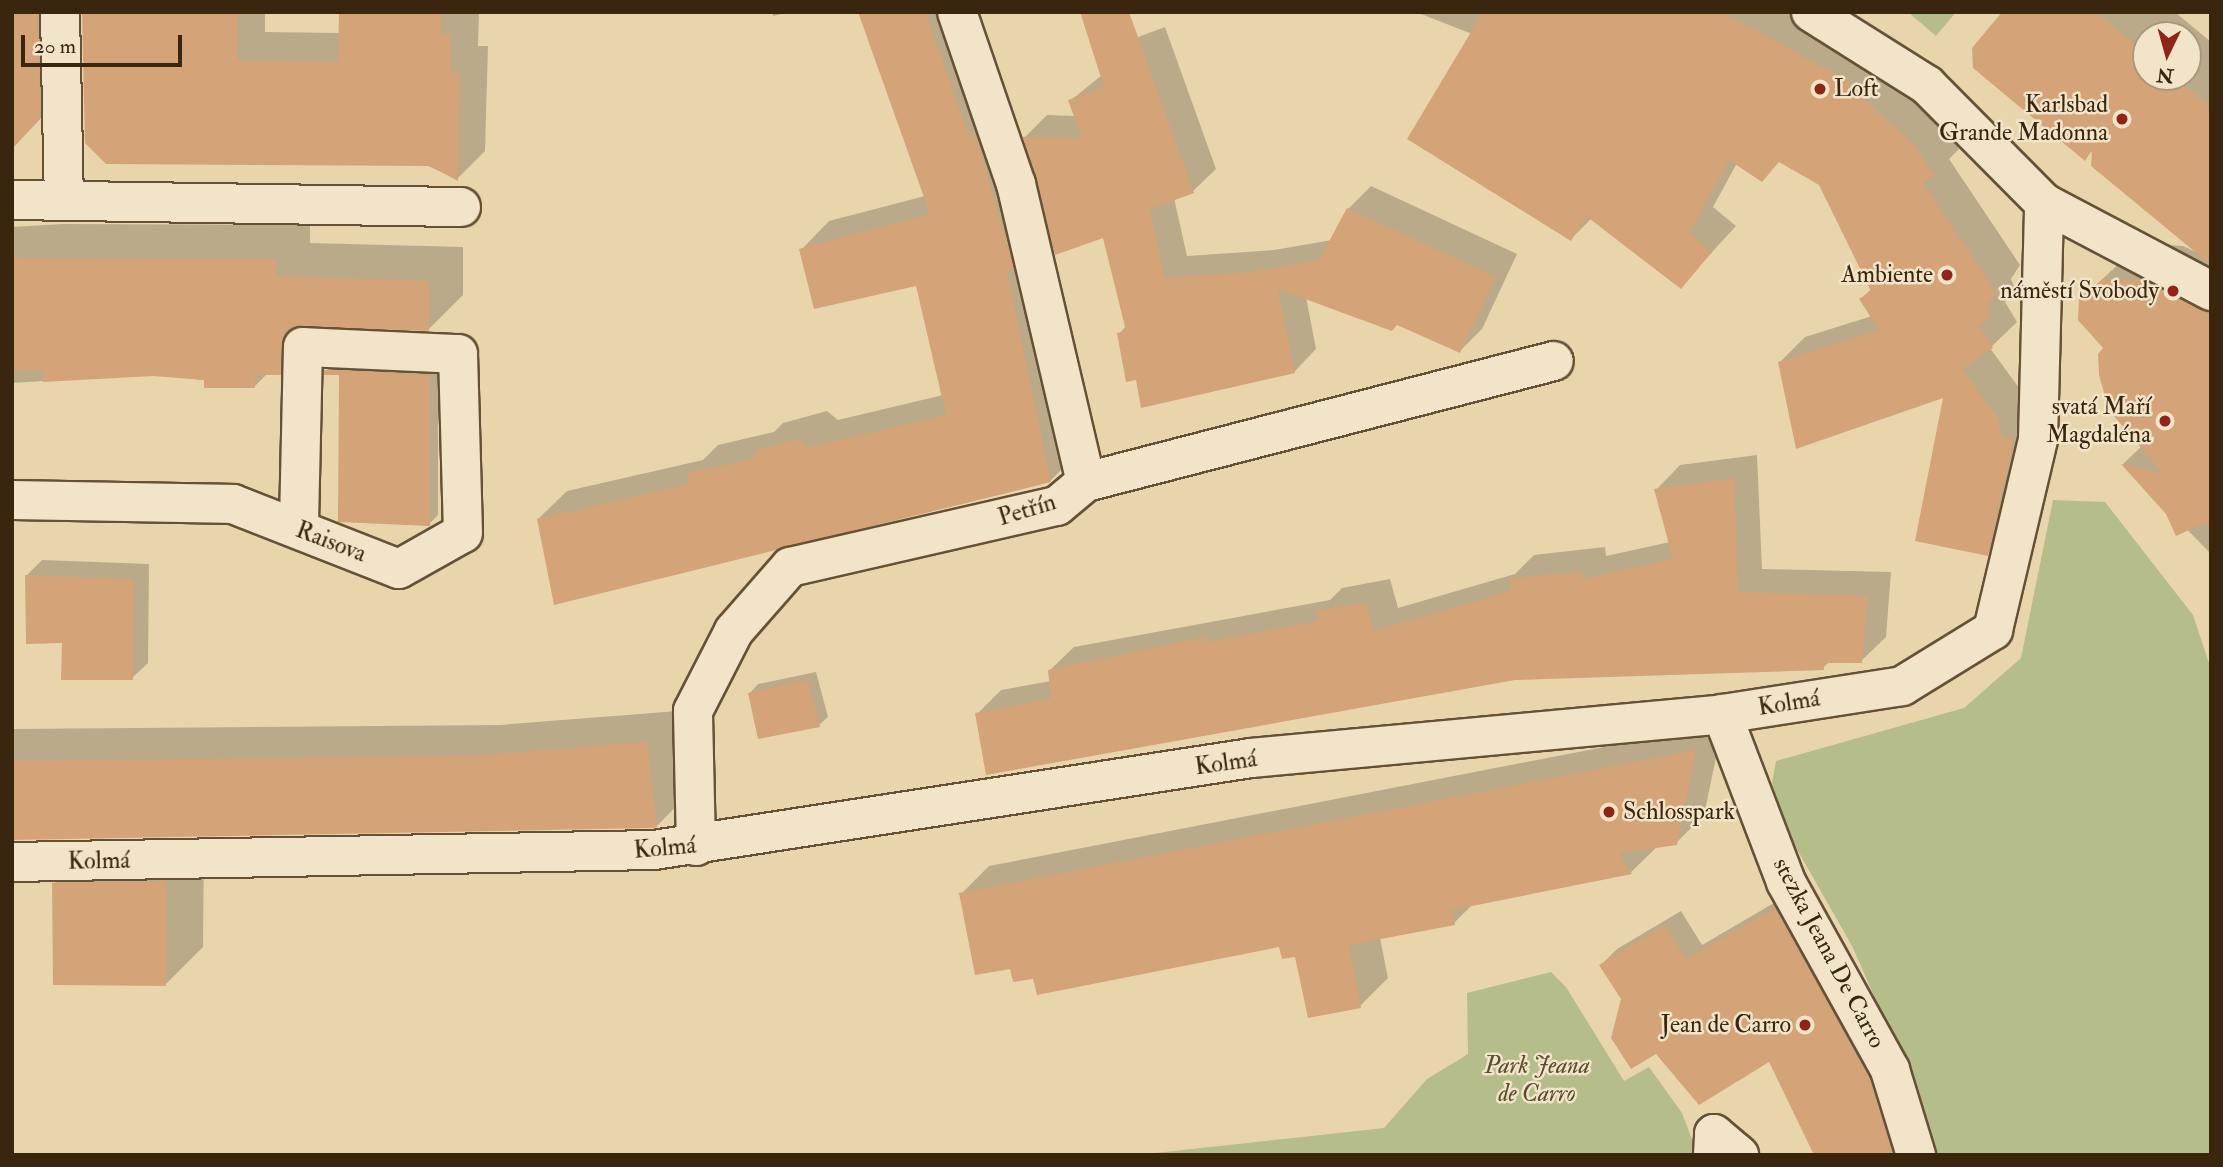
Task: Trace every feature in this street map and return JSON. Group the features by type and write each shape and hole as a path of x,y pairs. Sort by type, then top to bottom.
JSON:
{"street":[{"path":"60,12 64,197"},
{"name":"Petřín","path":"696,846 693,711 734,631 790,567 1057,506 1086,482 1016,184 957,12"},
{"path":"1811,12 1927,85 2044,203 2211,291"},
{"path":"12,200 64,197 461,207"},
{"name":"Kolmá","path":"12,862 696,846 1251,758 1722,714 1902,686 1993,630 2038,439 2044,203"},
{"name":"Raisova","path":"12,500 233,504 399,569 463,533 458,354 303,347 299,529"},
{"path":"1086,482 1554,361"},
{"name":"stezka Jeana De Carro","path":"1722,714 1786,882 1890,1070 1916,1155"},
{"path":"1713,1155 1714,1135 1739,1155"}],"green space":[{"path":"1908,12 1956,12 1936,36"},
{"path":"2053,500 2105,502 2193,615 2211,669 2211,1155 1937,1155 1897,1048 1852,946 1782,823 1772,782 1776,761 1964,708 2021,658"},
{"name":"Park Jeana de Carro","path":"1551,972 1566,987 1624,1081 1649,1067 1682,1113 1698,1155 1137,1155 1384,1128 1427,1079 1468,1054 1467,993"}],"building":[{"path":"12,12 38,12 40,119 12,149"},
{"path":"82,12 238,12 237,60 338,61 339,12 441,12 441,34 451,34 451,73 460,73 458,181 430,166 106,164 85,143"},
{"path":"858,12 925,12 969,136 976,136 1014,269 1007,272 1051,482 554,605 537,519 689,484 688,473 755,458 753,451 798,439 809,447 946,415 916,286 814,309 799,249 930,214"},
{"path":"1080,12 1129,12 1194,193 1150,209 1165,278 1250,272 1319,260 1347,208 1496,277 1460,353 1397,325 1392,331 1278,289 1295,373 1141,408 1136,380 1126,382 1117,333 1126,331 1103,238 1055,255 1023,137 1082,138 1068,100 1104,87"},
{"path":"1483,12 1722,12 1855,85 1851,89 1908,138 1935,175 1923,183 1996,292 1987,305 1991,317 1979,325 1993,348 1962,369 1998,418 2002,437 2014,439 1988,556 1915,541 1943,398 1796,449 1778,362 1879,330 1859,299 1871,291 1819,185 1779,162 1762,182 1729,160 1689,233 1712,252 1681,289 1586,216 1571,241 1407,139"},
{"path":"2002,12 2096,12 2132,42 2132,91 2191,91 2211,107 2211,265 2091,166 2092,150 2085,161 1973,68 1972,48"},
{"path":"12,258 276,259 276,276 429,281 429,331 293,327 281,346 281,375 255,375 255,388 204,388 204,380 153,376 43,382 43,370 12,371"},
{"name":"svatá Maří Magdaléna","path":"2104,278 2146,282 2211,313 2211,530 2205,523 2176,536 2166,514 2121,464 2163,474 2109,410 2099,375 2098,354 2103,348 2078,320 2079,298"},
{"path":"324,370 430,375 430,526 338,522 339,375 324,375"},
{"path":"1734,478 1738,592 1868,596 1862,663 1824,663 1824,670 1515,680 986,775 975,713 1051,699 1048,670 1206,637 1207,642 1318,621 1316,611 1366,602 1374,631 1511,591 1508,579 1582,571 1582,579 1673,559 1654,489"},
{"path":"25,575 134,579 133,680 61,680 62,643 26,644"},
{"path":"808,680 820,727 758,739 748,693"},
{"path":"647,742 657,827 652,828 12,840 12,761 467,756"},
{"path":"1696,750 1677,845 1619,853 1632,874 1452,910 1455,925 1349,945 1361,1008 1308,1018 1295,957 1282,959 1279,947 1037,995 1033,979 1013,982 1010,969 975,975 959,893"},
{"path":"167,881 166,986 53,985 52,883"},
{"path":"1775,908 1870,1079 1893,1155 1814,1155 1769,1062 1699,1105 1656,1054 1631,1069 1611,1038 1621,999 1599,965 1665,925 1686,959"}],"place":[{"name":"Loft","path":"1820,89"},
{"name":"Karlsbad Grande Madonna","path":"2122,119"},
{"name":"Ambiente","path":"1947,275"},
{"name":"náměstí Svobody","path":"2173,291"},
{"name":"svatá Maří Magdaléna","path":"2165,421"},
{"name":"Schlosspark","path":"1609,812"},
{"name":"Jean de Carro","path":"1805,1025"}]}
